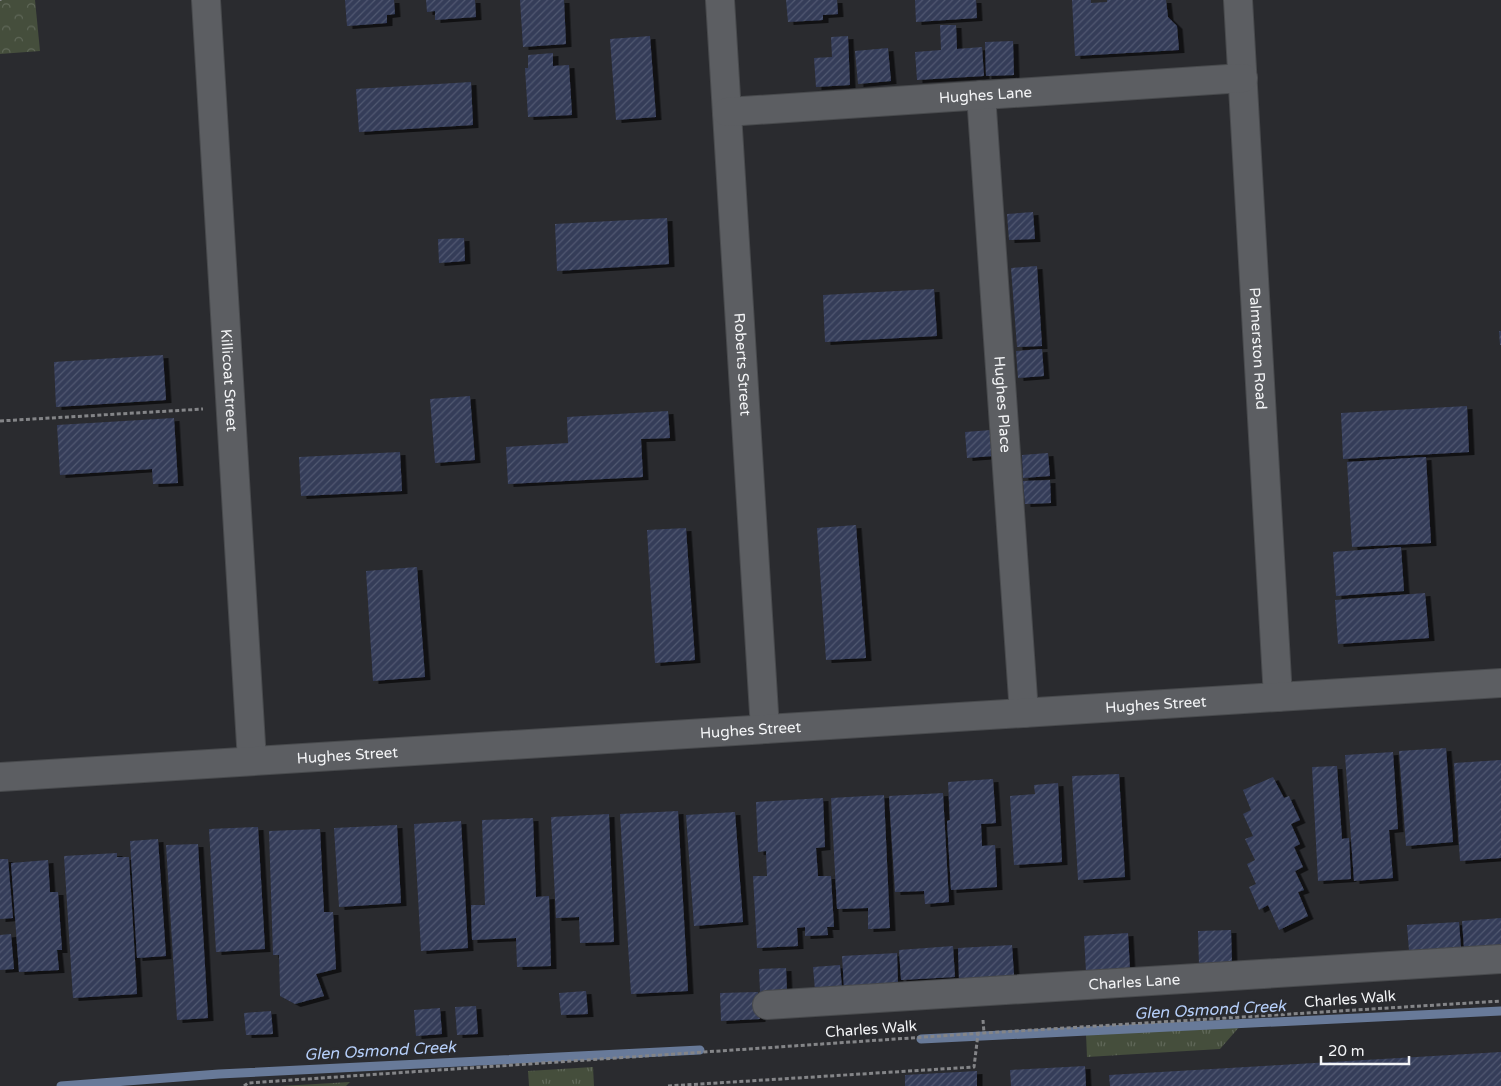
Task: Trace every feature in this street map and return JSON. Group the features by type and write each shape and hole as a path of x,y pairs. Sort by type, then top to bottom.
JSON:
{"street":[{"name":"Killicoat Street","path":"206,0 252,761"},
{"name":"Roberts Street","path":"720,0 765,730"},
{"name":"Palmerston Road","path":"1238,0 1278,697"},
{"name":"Hughes Lane","path":"727,112 1242,78"},
{"name":"Hughes Place","path":"981,94 1024,713"},
{"name":"Hughes Street","path":"0,777 1501,683"},
{"name":"Charles Lane","path":"767,1005 1501,959"}],"path":[{"path":"0,421 231,408"},
{"name":"Charles Walk","path":"244,1086 248,1083 1501,1001"},
{"path":"668,1086 974,1067 978,1034"}],"green space":[{"path":"0,0 35,0 40,51 0,54"},
{"path":"1241,1025 1220,1049 1087,1057 1086,1034"},
{"path":"593,1067 594,1086 529,1086 528,1071"},
{"path":"350,1082 346,1086 280,1086"}],"building":[{"path":"345,0 394,0 395,14 387,15 387,23 347,26"},
{"path":"426,0 475,0 476,17 435,20 435,11 427,12"},
{"path":"520,0 564,0 566,44 523,47"},
{"path":"786,0 837,0 838,14 823,15 823,20 788,22"},
{"path":"915,0 976,0 977,18 916,22"},
{"path":"1072,0 1091,0 1091,3 1107,2 1107,0 1166,0 1168,17 1177,26 1179,50 1075,56"},
{"path":"940,25 956,25 957,49 982,47 984,76 917,80 915,52 941,50"},
{"path":"650,36 656,117 616,120 610,39"},
{"path":"848,36 850,85 816,87 814,58 832,57 831,37"},
{"path":"1013,41 1014,75 986,76 985,42"},
{"path":"888,48 891,81 858,84 855,51"},
{"path":"553,53 553,66 569,65 572,115 528,117 525,68 528,68 528,55"},
{"path":"471,82 473,125 359,132 356,89"},
{"path":"1033,212 1035,239 1009,240 1007,214"},
{"path":"667,218 669,264 557,271 555,224"},
{"path":"464,238 465,261 439,263 438,239"},
{"path":"1037,266 1042,346 1017,347 1011,268"},
{"path":"934,289 937,336 825,342 823,295"},
{"path":"1499,331 1501,331 1501,345 1500,345"},
{"path":"1042,349 1044,376 1018,378 1016,351"},
{"path":"163,355 166,400 56,407 54,362"},
{"path":"470,396 475,460 435,463 430,399"},
{"path":"1467,406 1469,452 1343,459 1341,413"},
{"path":"668,411 670,438 641,439 643,477 508,484 506,447 568,443 567,417"},
{"path":"174,418 178,483 153,484 152,469 60,475 57,425"},
{"path":"991,430 993,456 967,458 965,432"},
{"path":"400,452 402,491 301,496 299,457"},
{"path":"1048,453 1050,476 1023,478 1022,455"},
{"path":"1426,457 1431,543 1352,547 1347,462"},
{"path":"1050,480 1051,503 1025,504 1023,481"},
{"path":"856,525 866,658 826,660 817,528"},
{"path":"686,528 695,660 655,663 647,530"},
{"path":"1401,547 1404,591 1336,596 1333,552"},
{"path":"417,567 425,677 373,681 366,571"},
{"path":"1425,593 1429,638 1338,644 1335,600"},
{"path":"1446,748 1453,842 1406,846 1399,751"},
{"path":"1393,752 1398,829 1389,830 1393,878 1354,881 1345,755"},
{"path":"1501,760 1501,858 1460,861 1454,763"},
{"path":"1337,766 1342,839 1349,838 1351,879 1318,881 1312,767"},
{"path":"1119,774 1125,877 1078,880 1072,776"},
{"path":"1273,777 1284,798 1289,796 1300,820 1291,824 1300,844 1294,847 1303,867 1295,871 1304,890 1298,892 1308,916 1279,930 1268,905 1259,910 1249,887 1256,884 1247,864 1255,860 1245,839 1253,836 1243,814 1251,810 1243,790"},
{"path":"993,779 996,823 981,824 982,846 995,845 997,887 951,890 947,821 950,820 948,782"},
{"path":"1058,783 1062,862 1014,865 1010,796 1035,794 1034,785"},
{"path":"943,793 949,902 925,904 924,891 895,892 889,796"},
{"path":"884,795 890,928 868,929 868,908 837,909 831,798"},
{"path":"823,798 825,847 816,848 818,876 831,876 834,927 827,927 828,935 805,936 805,927 797,928 798,946 757,948 753,876 767,876 766,851 758,852 756,802"},
{"path":"678,811 688,991 631,994 620,814"},
{"path":"735,812 743,922 694,926 686,815"},
{"path":"609,814 614,942 580,943 579,917 556,918 551,817"},
{"path":"533,818 536,897 549,896 551,966 517,967 516,938 472,940 471,905 485,905 482,820"},
{"path":"461,821 468,948 421,951 414,824"},
{"path":"397,825 401,903 339,907 334,828"},
{"path":"258,827 265,949 216,952 209,829"},
{"path":"320,829 324,912 333,912 336,969 316,974 324,996 295,1004 280,996 279,955 273,955 269,831"},
{"path":"158,839 166,956 137,958 130,841"},
{"path":"198,844 208,1018 177,1020 166,845"},
{"path":"117,853 117,857 129,857 137,994 73,998 64,856"},
{"path":"0,859 8,859 13,918 0,919"},
{"path":"48,860 50,892 58,892 62,950 57,950 59,970 19,972 11,863"},
{"path":"1501,918 1501,945 1464,948 1462,921"},
{"path":"1459,922 1461,948 1409,951 1407,925"},
{"path":"1231,930 1232,964 1199,965 1198,931"},
{"path":"1128,933 1130,970 1086,972 1084,936"},
{"path":"11,934 14,969 0,970 0,935"},
{"path":"1012,945 1014,975 959,979 958,948"},
{"path":"953,946 955,977 901,980 899,950"},
{"path":"897,953 898,985 844,988 842,956"},
{"path":"840,965 842,988 815,990 813,967"},
{"path":"786,968 787,990 760,992 759,969"},
{"path":"586,991 588,1014 561,1015 559,993"},
{"path":"758,992 760,1019 721,1021 720,993"},
{"path":"476,1006 478,1034 457,1035 455,1007"},
{"path":"440,1008 442,1034 416,1036 414,1010"},
{"path":"271,1011 273,1034 246,1035 244,1013"},
{"path":"1501,1052 1501,1086 1110,1086 1109,1075"},
{"path":"1085,1066 1086,1086 1011,1086 1010,1070"},
{"path":"977,1071 977,1086 905,1086 905,1075"}],"waterway":[{"name":"Glen Osmond Creek","path":"921,1039 1501,1011"},
{"name":"Glen Osmond Creek","path":"61,1086 219,1074 700,1050"}]}
